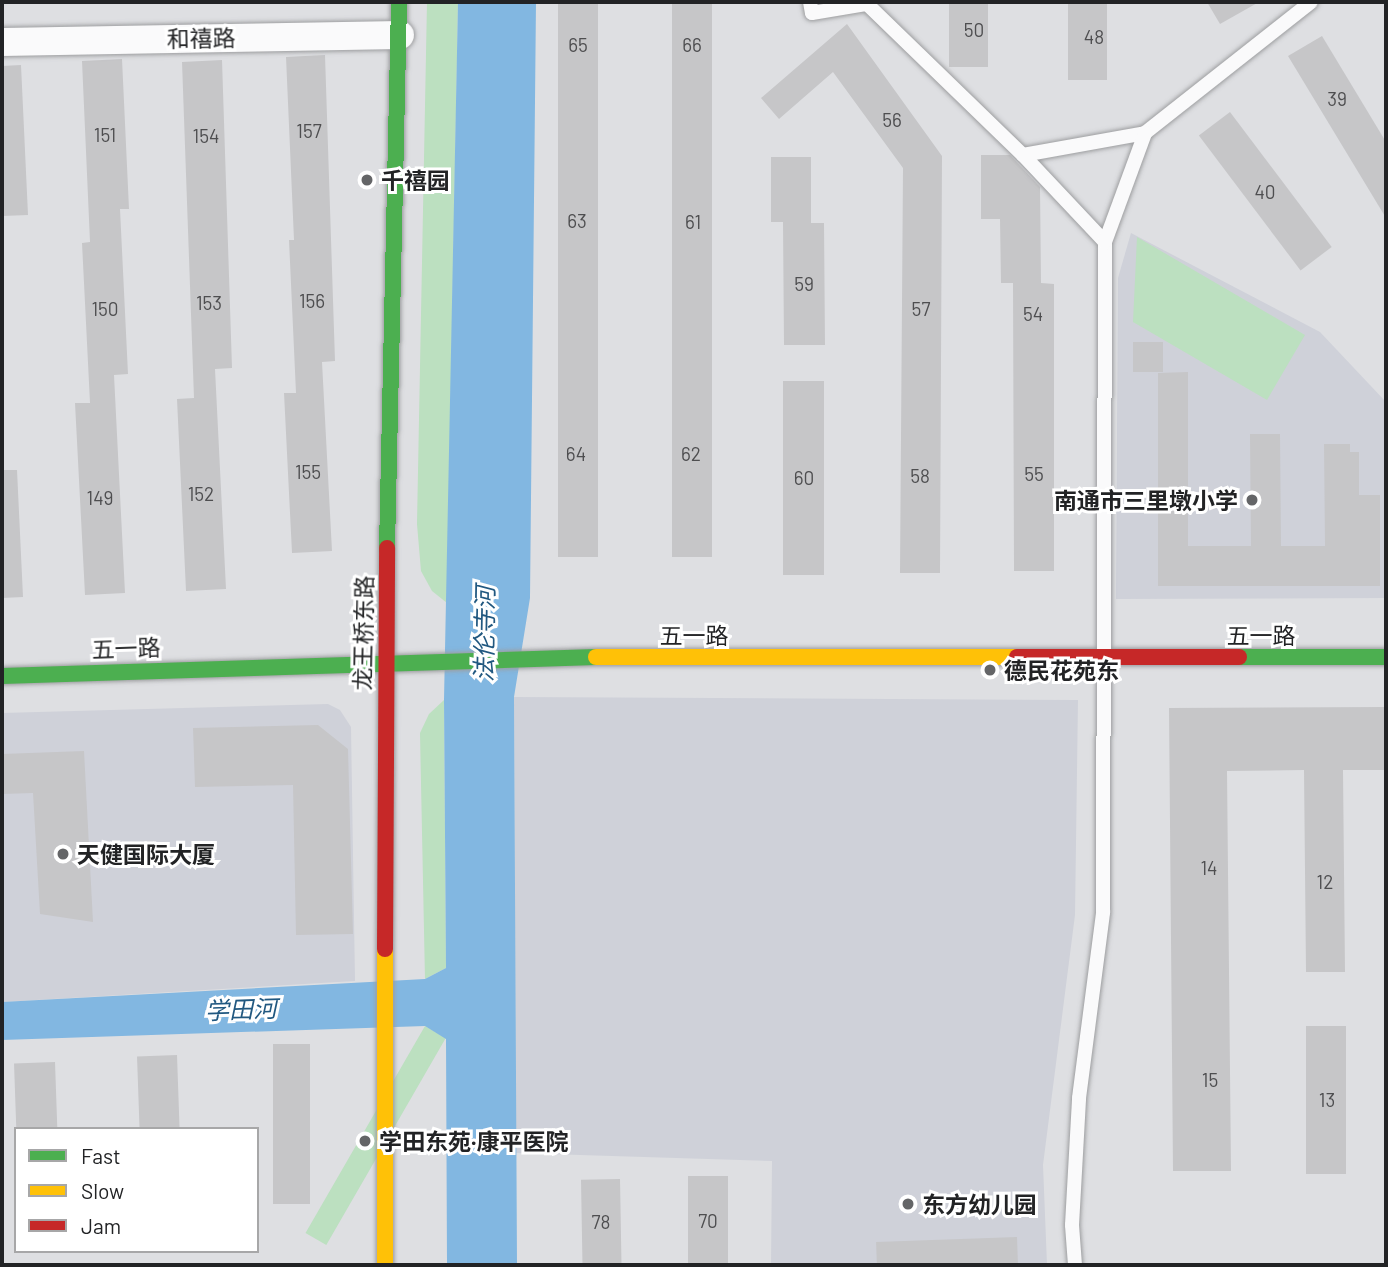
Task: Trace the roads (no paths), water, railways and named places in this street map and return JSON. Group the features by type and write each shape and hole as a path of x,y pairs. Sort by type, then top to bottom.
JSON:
{"main road":[{"name":"龙王桥东路","path":"386,1265 386,1031 383,966 385,660 392,179 400,2"},
{"name":"五一路","path":"2,676 523,657 1386,657"}],"street":[{"name":"和禧路","path":"2,42 400,35"}],"lane":[{"path":"810,2 811,13 867,4 1023,155 1105,242"},
{"path":"1023,155 1145,133 1311,2"},
{"path":"1075,1265 1072,1225 1079,1098 1103,912 1105,242 1145,133"}],"water":[{"path":"458,2 536,2 530,598 514,697 517,1265 447,1265 446,1039 425,1026 2,1040 2,1002 425,979 446,968 444,700"}],"place":[{"name":"千禧园","path":"367,180"},
{"name":"南通市三里墩小学","path":"1252,500"},
{"name":"德民花苑东","path":"990,670"},
{"name":"天健国际大厦","path":"63,854"},
{"name":"学田东苑·康平医院","path":"365,1141"},
{"name":"东方幼儿园","path":"908,1204"}],"water label":[{"name":"法伦寺河","path":"484,634"},
{"name":"学田河","path":"241,1009"}]}
